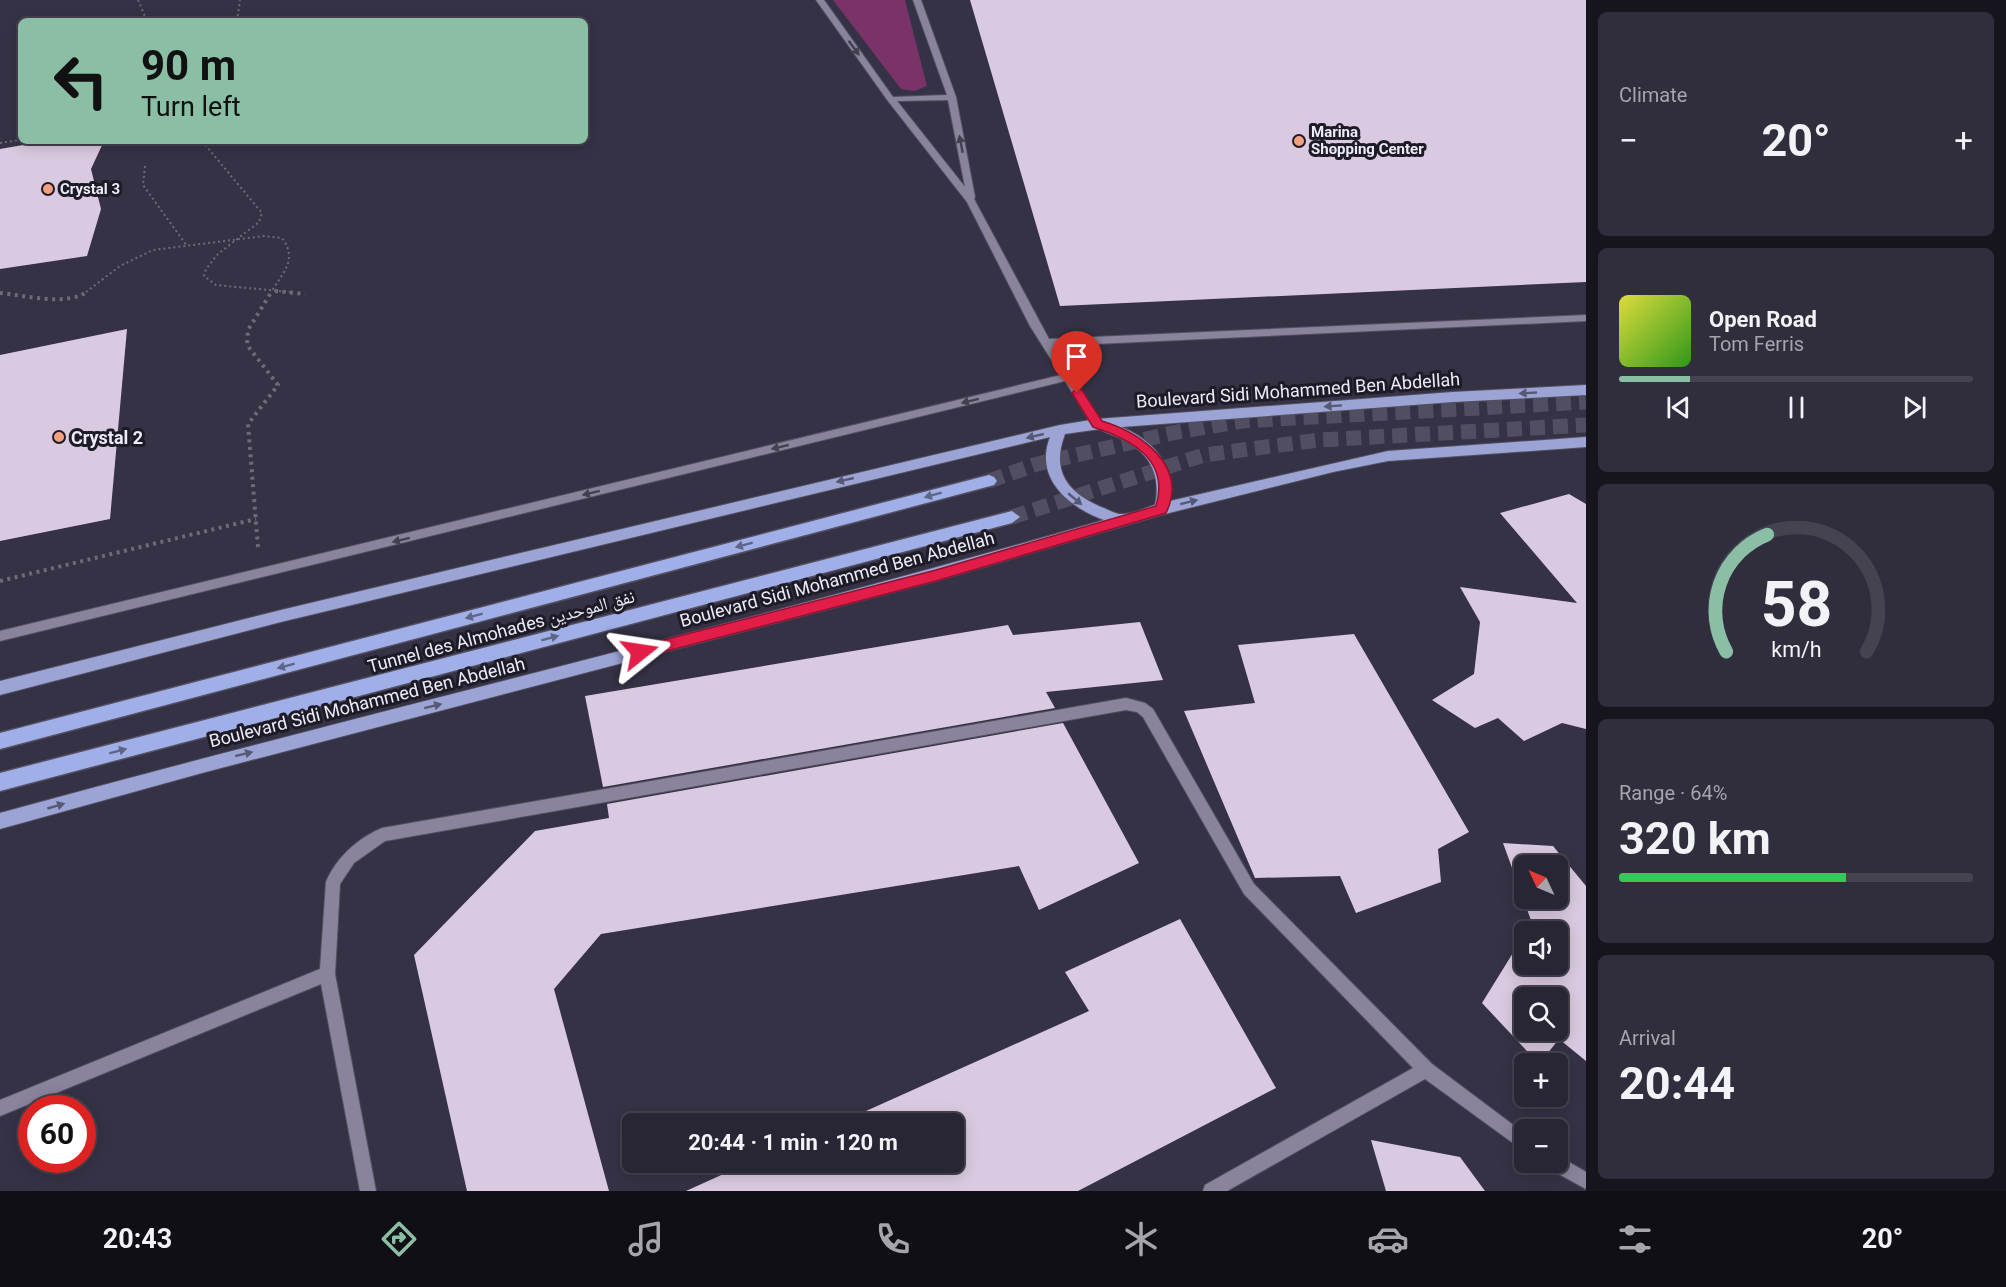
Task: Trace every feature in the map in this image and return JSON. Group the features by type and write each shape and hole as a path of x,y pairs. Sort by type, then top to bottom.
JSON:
{"highway":[{"name":"Tunnel des Almohades نفق الموحدين","path":"0,741 989,480"},
{"name":"Tunnel des Almohades نفق الموحدين","path":"0,782 1012,517"}],"main road":[{"name":"Boulevard Sidi Mohammed Ben Abdellah","path":"0,688 304,610 1060,430 1098,424 1453,397 1586,390"},
{"path":"1098,424 1120,431 1139,442 1154,457 1164,474 1167,492 1161,509"},
{"path":"1060,430 1052,446 1051,465 1060,483 1075,500 1097,513 1124,520"},
{"name":"Boulevard Sidi Mohammed Ben Abdellah","path":"0,821 202,765 936,575 1161,509 1388,456 1586,442"}],"street":[{"path":"820,0 891,99 971,201 1046,343 1098,424"},
{"path":"917,0 952,97 971,201"},
{"path":"891,99 952,97"},
{"path":"1046,343 1586,318"},
{"path":"0,636 1067,377"},
{"path":"368,1191 327,974 333,882 349,858 382,835 1126,704 1148,713 1249,889 1426,1070 1514,1136"},
{"path":"0,1108 327,974"},
{"path":"1211,1191 1426,1070"},
{"path":"1568,1170 1586,1181"}],"path":[{"path":"138,0 146,18"},
{"path":"237,18 240,0"},
{"path":"0,143 18,140"},
{"path":"205,144 261,208 262,213 259,222 210,260 204,268 204,276 216,285 305,294"},
{"path":"145,166 143,185 187,246"},
{"path":"0,293 60,298 81,296 120,266 142,254 238,239 273,236 282,238 290,248 291,260 248,330 248,345 278,385 248,424 260,574"},
{"path":"0,581 256,519"}],"shaded area":[{"path":"833,0 905,0 927,86 914,91 901,89"}],"building":[{"name":"Marina Shopping Center","path":"970,0 1586,0 1586,282 1060,306"},
{"name":"Crystal 3","path":"29,144 103,144 91,169 101,209 87,256 0,269 0,149"},
{"name":"Crystal 2","path":"127,329 110,519 0,541 0,355"},
{"path":"1569,494 1586,504 1586,729 1562,723 1524,741 1498,718 1475,728 1432,700 1474,674 1480,622 1460,587 1577,603 1500,513"},
{"path":"1140,622 1163,680 1046,692 1055,708 603,787 585,696 1008,625 1013,635"},
{"path":"1354,634 1469,832 1438,849 1441,882 1356,913 1340,876 1255,878 1184,711 1255,703 1238,645"},
{"path":"1063,723 1139,863 1039,910 1019,866 601,934 554,989 609,1191 467,1191 414,955 535,831 609,818 607,804"},
{"path":"1503,843 1553,846 1560,855 1514,855 1514,873"},
{"path":"1568,864 1586,886 1586,1061 1561,1041 1568,1041 1568,987 1514,987 1514,1037 1482,1003 1514,951 1514,975 1568,975 1568,921 1531,921 1527,909 1568,909"},
{"path":"1180,919 1276,1088 1078,1191 686,1191 726,1173 964,1173 964,1113 862,1113 1089,1011 1065,972"},
{"path":"1518,1041 1557,1041 1548,1053 1529,1053"},
{"path":"1371,1140 1460,1157 1485,1191 1386,1191"}],"tunnel":[{"path":"989,481 1037,464 1177,432 1242,421 1586,402"},
{"path":"1012,517 1204,455 1319,440 1586,425"}],"place":[{"name":"Marina Shopping Center","path":"1299,141"},
{"name":"Crystal 3","path":"48,189"},
{"name":"Crystal 2","path":"59,437"}],"route":[{"path":"640,652 936,575 1161,509 1167,492 1164,474 1154,457 1139,442 1120,431 1098,424 1077,393"}]}
